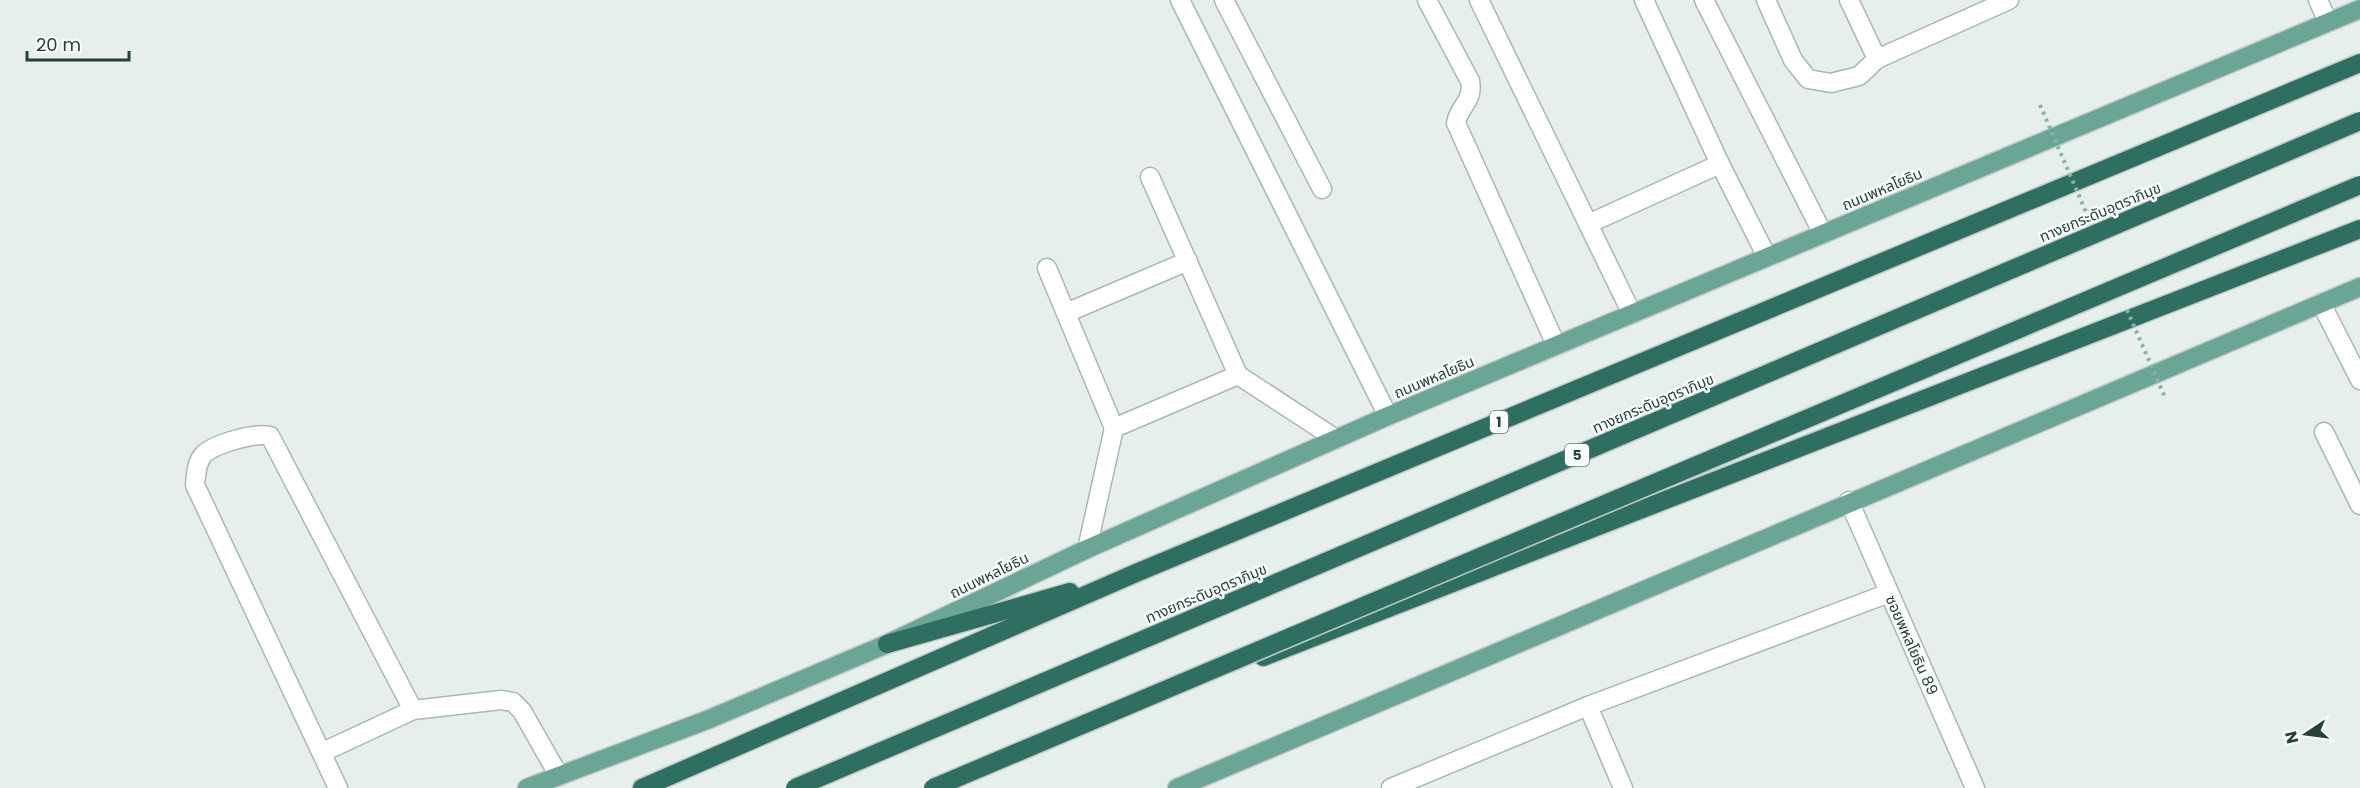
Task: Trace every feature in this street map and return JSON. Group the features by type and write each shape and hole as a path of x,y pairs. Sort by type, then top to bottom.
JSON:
{"highway":[{"name":"1","path":"642,788 1136,573 2360,63"},
{"name":"ทางยกระดับอุตราภิมุข","path":"795,788 2360,121"},
{"path":"933,788 2360,184"},
{"path":"945,788 1109,718 2360,229"},
{"path":"887,644 1136,573"}],"main road":[{"name":"ถนนพหลโยธิน","path":"526,788 707,720 887,644 1087,549 1388,416 2360,9"},
{"path":"1177,788 1849,501 2360,287"}],"street":[{"path":"1180,0 1388,416"},
{"path":"1224,0 1322,189"},
{"path":"1427,0 1470,81 1472,93 1468,103 1458,111 1456,123 1557,345"},
{"path":"1479,0 1632,314"},
{"path":"1644,0 1720,164 1767,257"},
{"path":"1704,0 1823,234"},
{"path":"1766,0 1793,60 1808,79 1831,83 1859,76 1877,59 2009,0"},
{"path":"1849,0 1877,59"},
{"path":"2318,0 2328,22"},
{"path":"1588,224 1720,164"},
{"path":"1150,177 1238,375 1336,439"},
{"path":"1066,313 1188,261"},
{"path":"1047,268 1114,428 1087,549"},
{"path":"2321,303 2360,380"},
{"path":"1114,428 1238,375"},
{"path":"2324,432 2360,505"},
{"path":"338,788 195,485 196,468 204,454 249,434 270,436 413,710"},
{"name":"ซอยพหลโยธิน 89","path":"1849,501 1975,788"},
{"path":"1391,788 1588,706 1889,593"},
{"path":"322,752 413,710 501,700 513,702 522,711 559,776"},
{"path":"1588,706 1623,788"}]}
